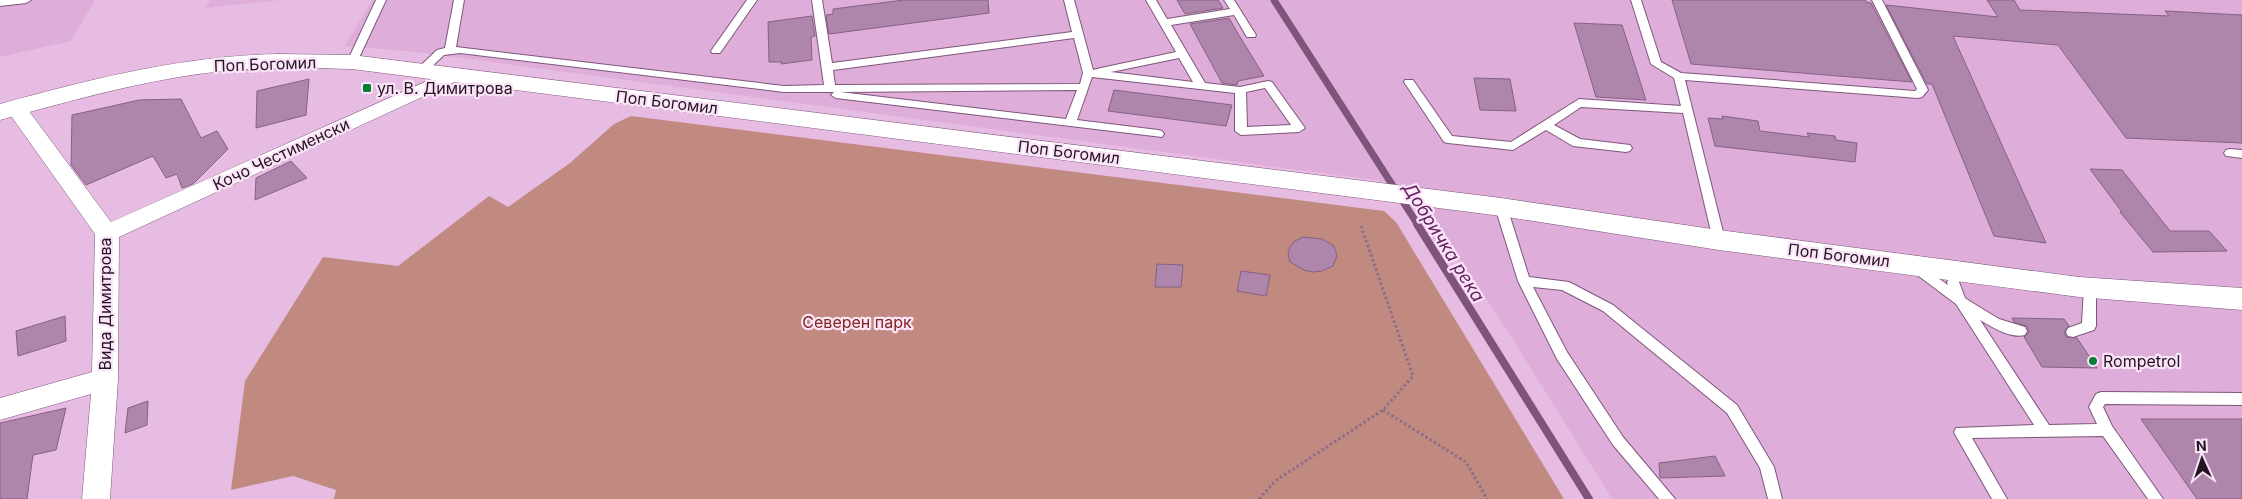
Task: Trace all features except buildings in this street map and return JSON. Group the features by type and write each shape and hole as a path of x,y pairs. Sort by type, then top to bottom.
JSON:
{"street":[{"name":"Поп Богомил","path":"8,110 116,80 205,66 279,61 352,62 1501,207 1719,240 2090,288 2242,299"},
{"name":"Кочо Честименски","path":"107,233 454,75"},
{"name":"Вида Димитрова","path":"8,110 107,233 104,379 96,499"},
{"path":"0,409 104,379"}],"lane":[{"path":"0,3 26,0"},
{"path":"352,62 381,0"},
{"path":"450,50 459,0"},
{"path":"716,51 752,0"},
{"path":"817,0 830,89"},
{"path":"1069,0 1088,74 1070,124"},
{"path":"1151,0 1201,86"},
{"path":"1229,0 1251,35"},
{"path":"1636,0 1656,64 1679,76 1918,96 1923,90 1877,0"},
{"path":"1164,23 1236,11"},
{"path":"827,67 1078,34"},
{"path":"421,71 441,52 450,50 1158,134"},
{"path":"1088,74 1182,54"},
{"path":"1088,74 1240,90 1268,84 1298,128 1241,131 1240,90"},
{"path":"1679,76 1719,240"},
{"path":"1409,82 1448,139 1513,146 1579,103 1687,110"},
{"path":"784,89 1084,87"},
{"path":"1546,125 1577,143 1626,148"},
{"path":"1501,207 1524,281 1562,355 1618,441 1668,499"},
{"path":"1912,265 1959,299 2008,330 2020,331"},
{"path":"1960,271 1953,282 1959,299 2045,431"},
{"path":"1524,281 1564,285 1608,308 1732,409 1767,467 1775,499"},
{"path":"2074,332 2089,326 2090,288"},
{"path":"2156,499 2107,430 2096,407 2101,398 2242,399"},
{"path":"2000,499 1962,432 2107,430"}],"path":[{"path":"1259,499 1275,481 1383,410 1414,376 1361,226"},
{"path":"1383,410 1466,462 1487,499"}],"shaded area":[{"path":"0,0 95,0 71,41 0,57"},
{"path":"210,0 280,0 206,8"},
{"path":"372,0 2242,0 2242,499 1612,499 1512,338 1411,185 416,52 345,46"}],"green space":[{"name":"Северен парк","path":"631,116 1384,211 1396,222 1564,499 334,499 336,490 293,476 231,490 245,381 323,257 398,266 489,196 508,207 570,163 614,124"}],"waterway":[{"name":"Добричка река","path":"1274,0 1418,225"},
{"name":"Добричка река","path":"1417,224 1589,499"}],"place":[{"name":"ул. В. Димитрова","path":"367,88"},
{"name":"Rompetrol","path":"2093,361"}]}
